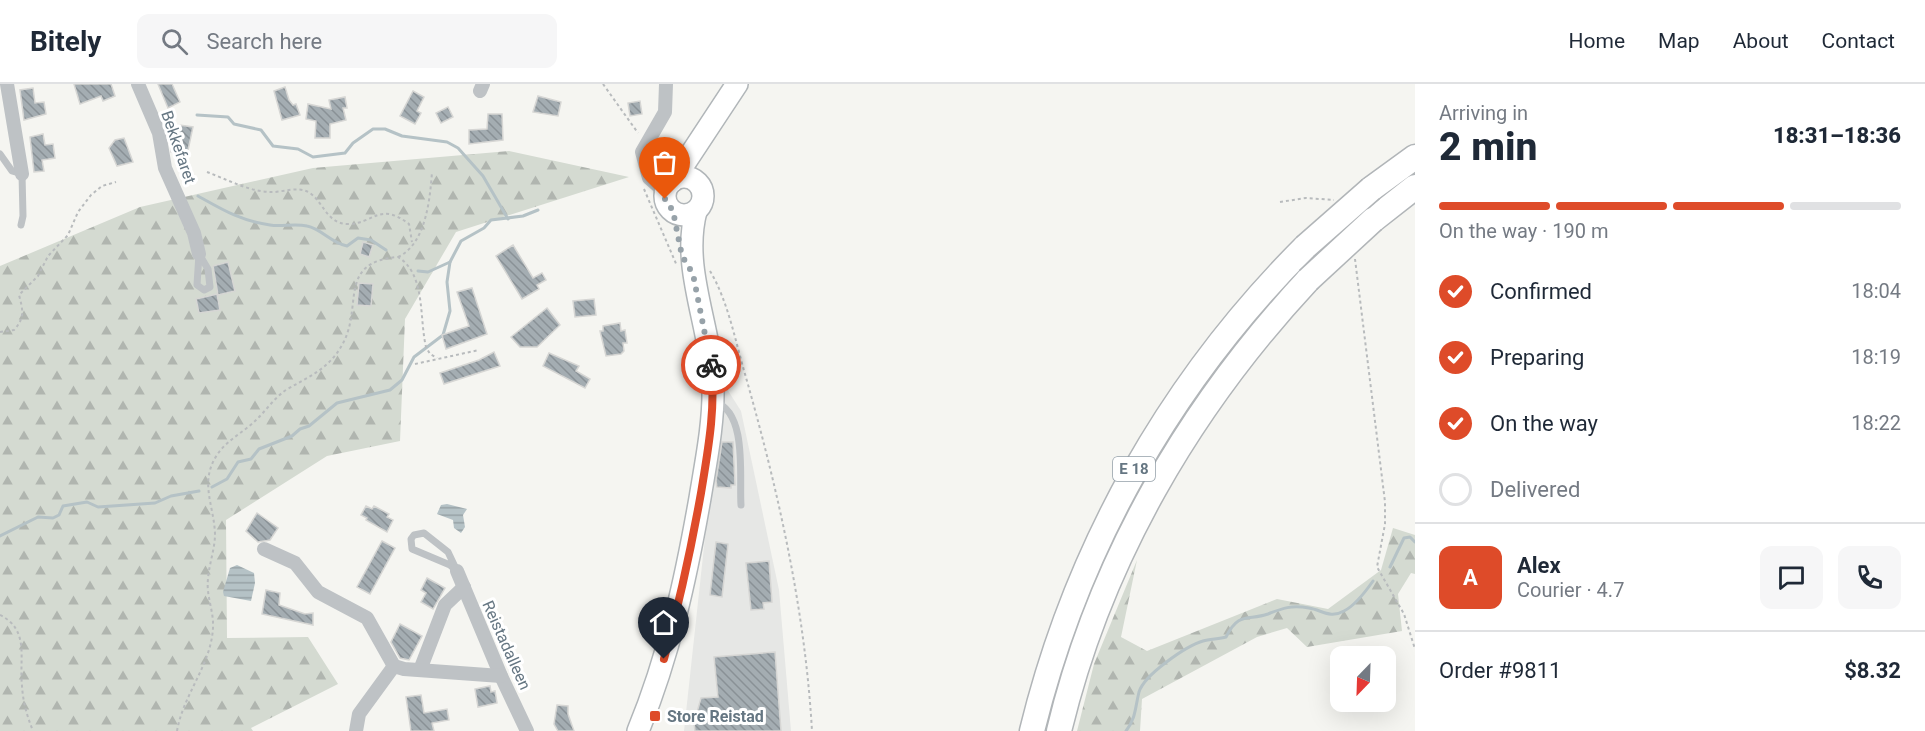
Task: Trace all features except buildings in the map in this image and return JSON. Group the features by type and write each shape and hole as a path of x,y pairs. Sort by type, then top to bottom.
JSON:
{"highway":[{"name":"E 18","path":"1032,731 1069,609 1095,545 1135,468 1168,414 1212,352 1252,303 1305,247 1371,189 1415,157"},
{"name":"E 18","path":"1059,731 1096,613 1149,497 1187,432 1231,370 1308,280 1373,220 1415,187"}],"main road":[{"path":"693,269 682,256 670,195 737,84"},
{"path":"642,728 664,659 685,575 705,468 713,402 710,353 690,243 696,211 702,198 700,165 711,126"},
{"path":"670,195 687,178 696,182 700,187"},
{"path":"670,195 685,215 696,211"}],"street":[{"path":"7,84 22,174"},
{"name":"Bekkefaret","path":"138,84 159,133 165,168 194,233 199,254"},
{"path":"666,84 665,112 660,125 647,141 642,152 649,178 670,195"},
{"path":"264,549 295,563 323,596 367,618 394,666"},
{"name":"Reistadalleen","path":"457,571 527,731"},
{"path":"420,670 445,605 464,587"},
{"path":"394,666 501,676"},
{"path":"356,731 359,714 394,666"}],"lane":[{"path":"0,154 12,171 22,174 24,216 21,225"},
{"path":"713,402 725,408 737,433 741,466 741,505"},
{"name":"Reistadalleen","path":"424,533 437,541 448,552 457,571 416,553 410,545 414,535 424,533"}],"path":[{"path":"603,84 640,136 647,141"},
{"path":"207,172 268,192 300,189 310,194 327,216 338,222 348,224 377,214 388,214 409,224 412,242"},
{"path":"177,731 179,718 207,654 213,631 208,579 215,538 207,481 215,457 222,447 284,391 313,376 330,363 348,333 356,279 371,263 398,257 419,233 424,219 432,172"},
{"path":"649,178 644,189 646,197 666,237 725,306 780,504 802,636 812,731"},
{"path":"0,332 14,330 21,323 24,312 19,295 38,276 46,265 48,256 68,235 78,212 91,195 102,186 116,182"},
{"path":"1280,202 1306,198 1338,200"},
{"path":"398,257 404,261 417,280 426,347 430,354 437,358"},
{"path":"1355,258 1385,502 1385,524 1377,567 1404,614 1415,649"},
{"path":"415,364 479,350"},
{"path":"0,615 8,619 20,634 23,644 22,687 25,711 33,731"}],"shaded area":[{"path":"722,381 741,411 779,590 791,731 684,731"},
{"path":"447,504 467,509 463,515 465,527 461,533 454,528 453,520 437,514 441,505"},
{"path":"237,565 254,573 255,583 251,601 224,596 223,592 230,568"}],"green space":[{"path":"509,151 629,177 456,232 405,319 400,441 327,456 226,520 227,638 308,637 338,684 251,728 253,731 0,731 0,266 140,207 313,168"},
{"path":"1393,528 1415,535 1415,574 1411,573 1398,594 1402,631 1307,647 1287,628 1257,637 1142,699 1140,731 1077,731 1094,664 1137,560 1121,637 1147,651 1277,599 1328,609 1381,570"}],"waterway":[{"path":"197,115 228,117 234,124 261,130 273,146 298,149 313,157 345,153 353,143 373,129 385,129 402,136 447,142 458,148 483,176 508,219"},
{"path":"198,196 250,221 275,225 307,226 347,246 358,238 371,240 386,250"},
{"path":"212,487 227,479 238,462 251,459 259,449 292,436 300,429 309,426 337,403 390,390 402,380 414,357 443,335 450,311 447,282 450,262 461,241 484,228 491,220 523,216 538,210"},
{"path":"418,271 428,272 450,262"},
{"path":"0,536 38,517 53,518 59,515 63,506 87,502 98,507 155,503 171,496 199,491"},
{"path":"1390,567 1404,538 1410,537 1415,542"},
{"path":"1126,731 1133,717 1142,685 1166,662 1187,649 1203,641 1226,637 1235,623 1244,618 1261,616 1292,607 1314,609 1330,614 1339,613 1357,602 1373,581"}],"way so far":[{"path":"665,199 673,211 682,256 693,274 711,365"}],"place":[{"name":"Store Reistad","path":"655,716"}],"route":[{"path":"664,659 685,575 705,468 713,402 711,365"}]}
